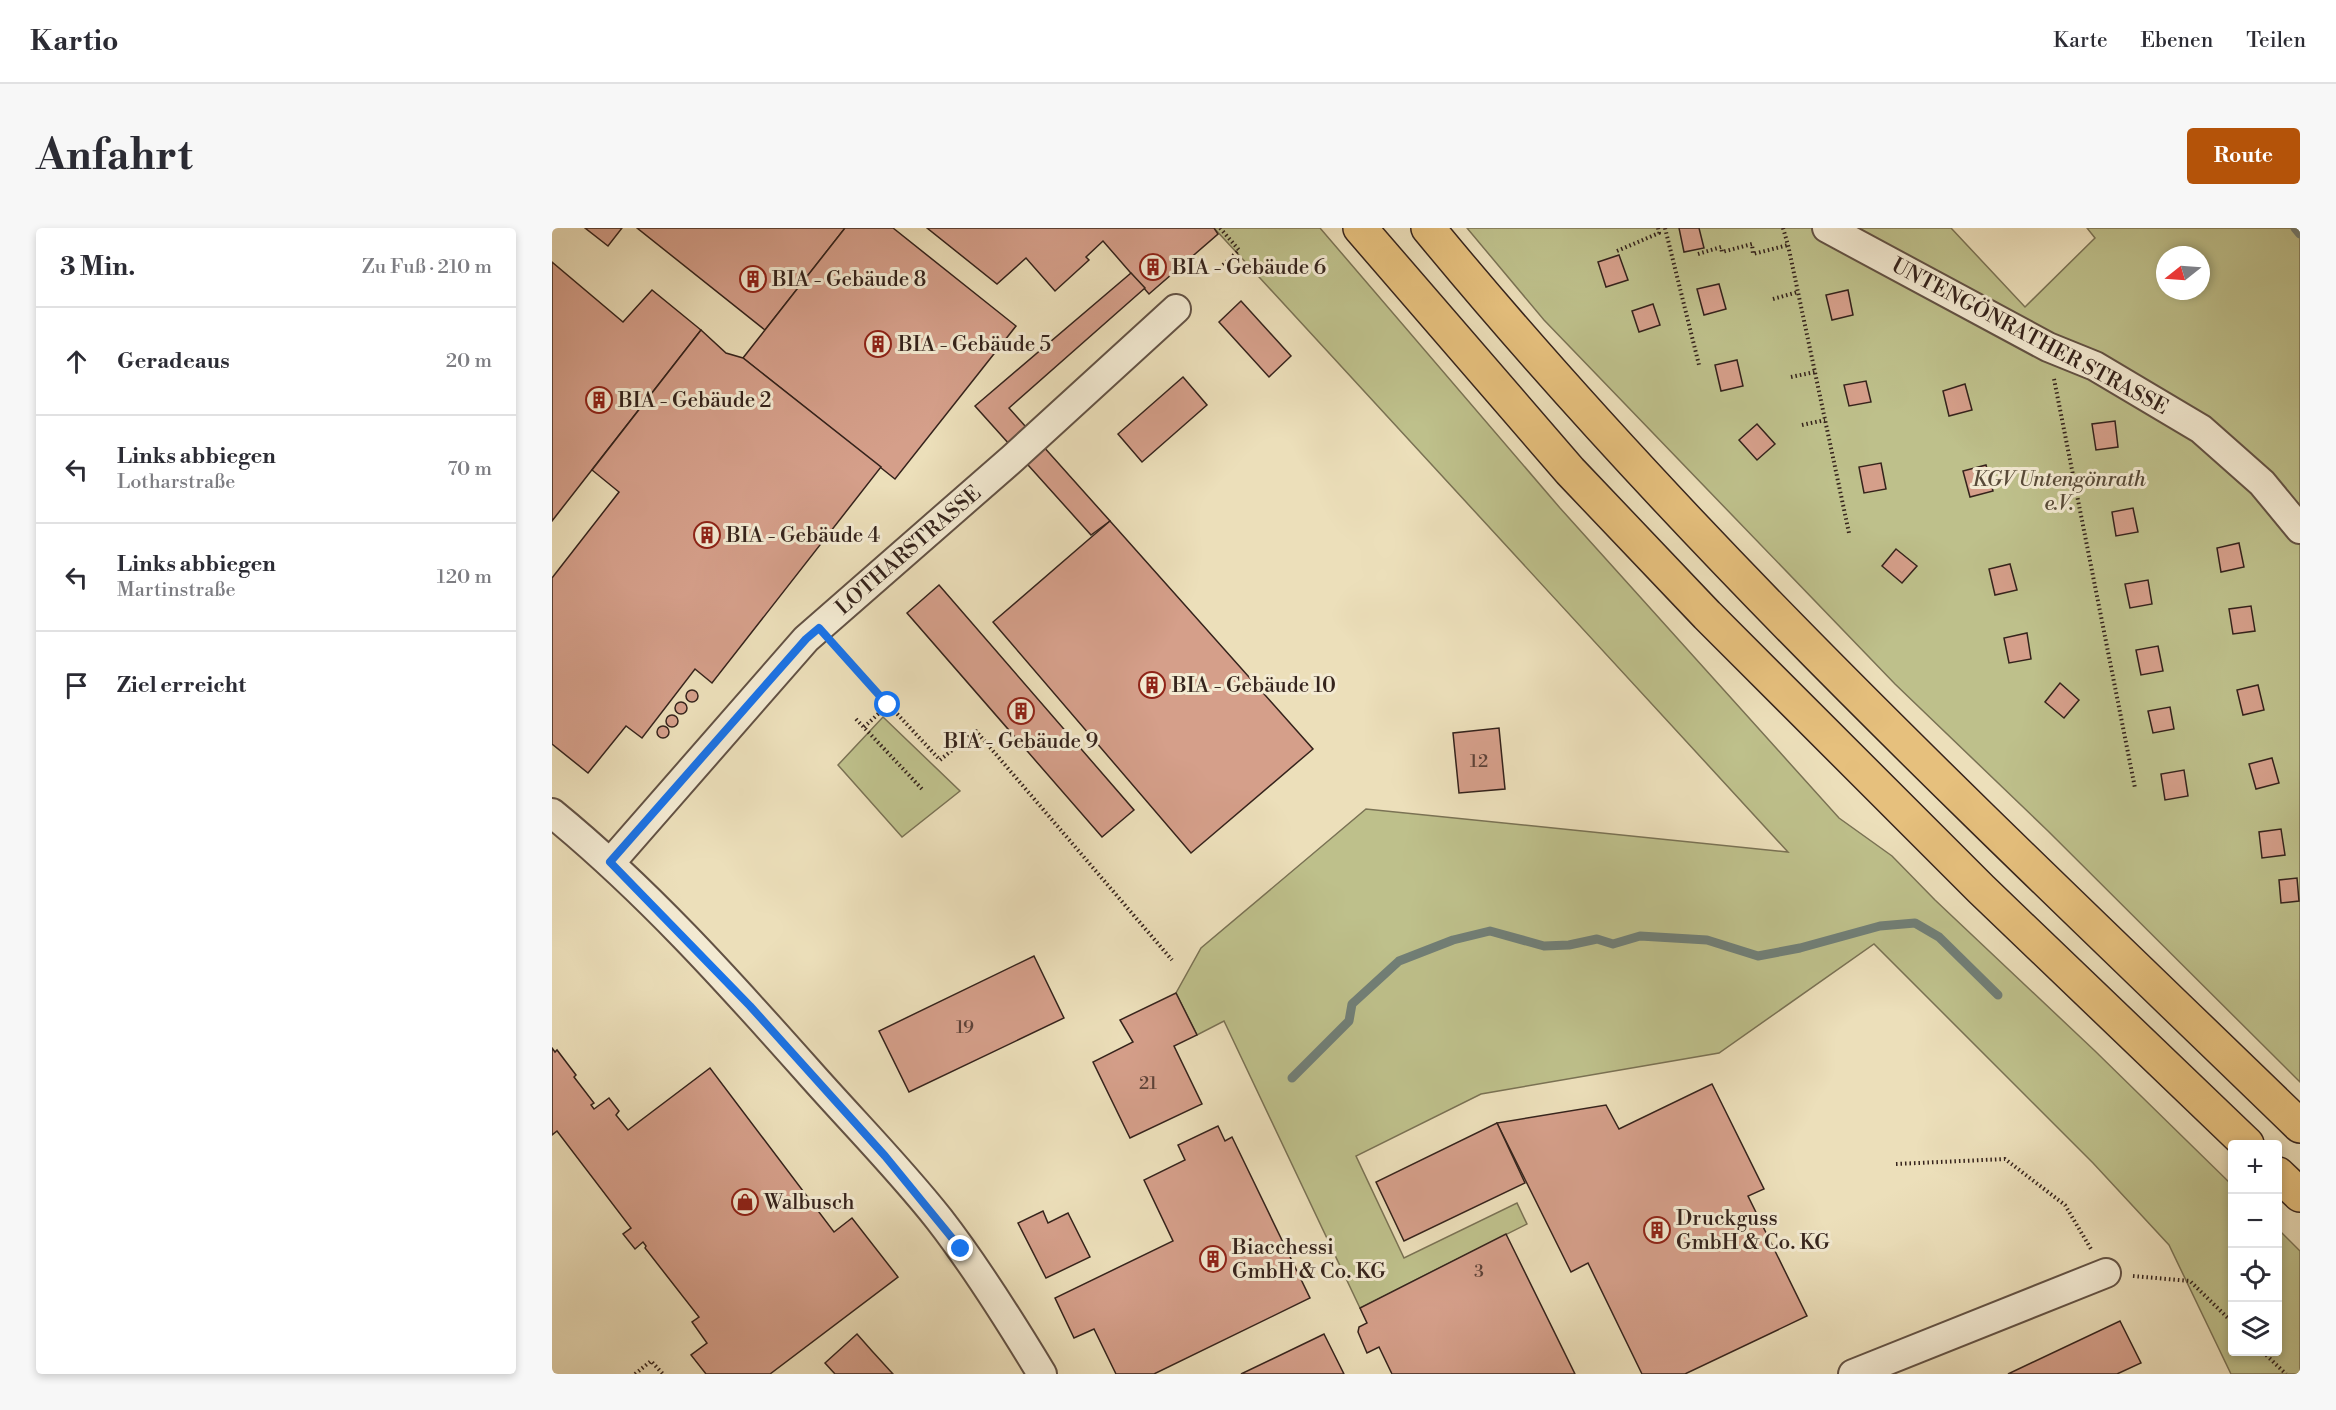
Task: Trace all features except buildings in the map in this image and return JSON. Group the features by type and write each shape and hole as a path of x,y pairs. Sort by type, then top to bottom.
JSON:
{"highway":[{"path":"1360,228 1570,471 1707,615 1981,889 2243,1140"},
{"path":"1428,228 1488,301 1579,404 1740,577 1879,718 2300,1126"},
{"path":"2282,1178 2300,1195"}],"street":[{"name":"UNTENGÖNRATHER STRASSE","path":"1827,228 2048,347 2096,366 2201,429 2262,483 2300,529"},
{"name":"LOTHARSTRASSE","path":"610,862 806,639 1013,458 1176,309"},
{"path":"552,813 610,862 750,1006 893,1165 961,1249 1005,1313 1042,1374"},
{"path":"1853,1374 2106,1273"}],"path":[{"path":"1220,228 1239,250 1222,266"},
{"path":"1617,251 1659,233 1658,228"},
{"path":"1665,228 1699,365"},
{"path":"1783,228 1849,533"},
{"path":"1698,254 1721,247 1722,252 1752,244 1753,254 1788,245"},
{"path":"1773,299 1798,292"},
{"path":"2048,347 2134,788"},
{"path":"1791,377 1815,372"},
{"path":"1802,425 1825,420"},
{"path":"819,628 940,760 976,731 1172,960"},
{"path":"864,727 888,705"},
{"path":"856,719 922,789"},
{"path":"1896,1164 2005,1159 2065,1205 2106,1273 2190,1281 2228,1318"},
{"path":"2267,1356 2286,1374"},
{"path":"635,1374 651,1361 663,1374"}],"green space":[{"path":"1214,228 1320,228 1560,508 1839,818 1892,856 2228,1181 2228,1356 2282,1356 2282,1233 2300,1251 2300,1374 2231,1374 2169,1245 2093,1163 1874,944 1719,1053 1481,1094 1356,1156 1404,1258 1517,1203 1527,1224 1360,1308 1224,1021 1197,1035 1176,993 1201,948 1366,809 1788,852"},
{"name":"KGV Untengönrath e.V.","path":"1467,228 1951,228 2025,307 2095,238 2087,228 2300,228 2300,1082 2048,831 1895,684 1544,320"},
{"path":"883,717 960,791 902,837 838,765"}],"waterway":[{"path":"2295,228 2300,234"},
{"path":"1292,1078 1349,1021 1352,1004 1399,961 1453,940 1490,931 1544,946 1569,945 1597,939 1613,944 1640,936 1707,940 1758,956 1800,948 1880,926 1915,923 1939,937 1998,995"}],"place":[{"name":"BIA - Gebäude 6","path":"1153,267"},
{"name":"BIA - Gebäude 8","path":"753,279"},
{"name":"BIA - Gebäude 5","path":"878,344"},
{"name":"BIA - Gebäude 2","path":"599,400"},
{"name":"BIA - Gebäude 4","path":"707,535"},
{"name":"BIA - Gebäude 10","path":"1152,685"},
{"name":"BIA - Gebäude 9","path":"1021,711"},
{"name":"Walbusch","path":"745,1202"},
{"name":"Druckguss GmbH & Co. KG","path":"1657,1230"},
{"name":"Biacchessi GmbH & Co. KG","path":"1213,1259"}],"route":[{"path":"888,705 819,628 806,639 610,862 750,1006 885,1156 961,1249"}]}
